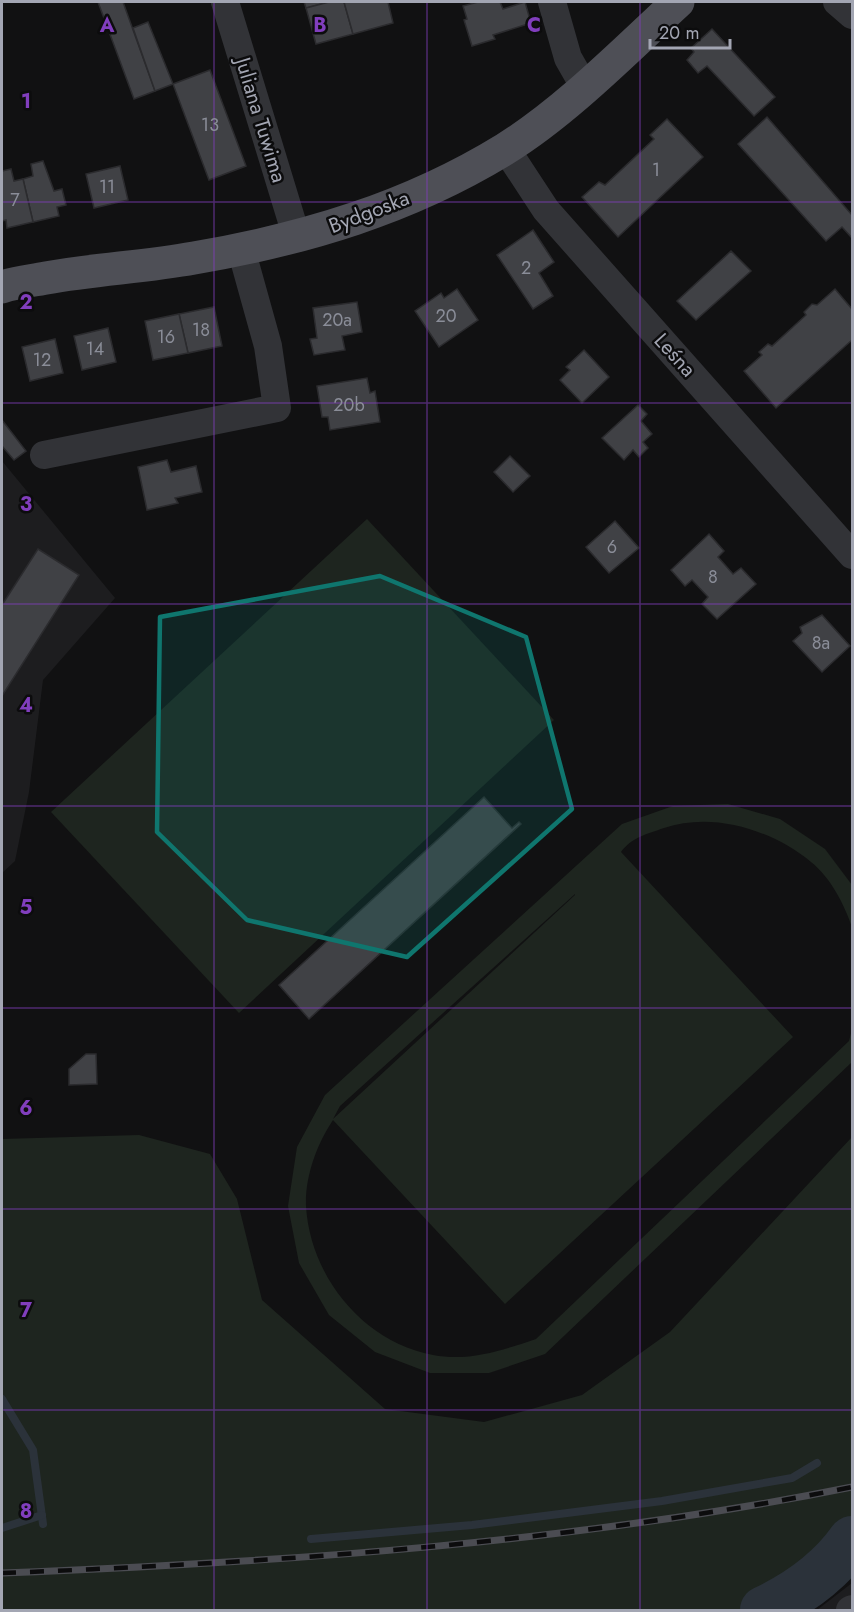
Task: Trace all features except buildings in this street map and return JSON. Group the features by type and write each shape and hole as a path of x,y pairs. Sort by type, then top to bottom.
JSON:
{"main road":[{"name":"Bydgoska","path":"2,287 84,271 193,258 241,249 297,238 369,215 430,188 506,148 584,86 678,2"}],"street":[{"name":"Juliana Tuwima","path":"225,2 297,238"},
{"path":"552,2 568,58 584,86"},
{"path":"837,2 852,15"},
{"name":"Leśna","path":"506,148 546,210 852,555"},
{"path":"44,455 277,408 268,346 241,249"}],"highlighted area":[{"path":"380,576 526,637 572,809 407,957 247,920 157,832 160,617"}],"shaded area":[{"path":"2,461 115,598 43,680 29,792 15,861 2,873"},
{"path":"367,519 554,720 239,1013 51,812"},
{"path":"728,804 780,819 825,849 852,885 852,927 836,892 811,862 778,841 760,833 722,823 683,823 664,828 635,839 621,852 793,1037 505,1304 333,1120 313,1161 306,1195 310,1232 329,1280 363,1321 384,1336 408,1348 433,1355 460,1357 498,1351 536,1339 849,1041 852,1029 852,1062 545,1354 489,1373 430,1373 375,1352 329,1315 299,1263 288,1206 297,1147 325,1095 622,824 673,806","holes":["575,895 333,1119 340,1106"]},
{"path":"139,1135 210,1154 237,1199 262,1300 385,1409 484,1422 582,1395 670,1332 852,1137 852,1570 782,1610 2,1610 2,1139"},
{"path":"852,1583 852,1610 817,1610"}],"waterway":[{"path":"2,1399 33,1450 43,1524"},
{"path":"311,1539 472,1525 662,1501 792,1478 817,1463"},
{"path":"2,1528 42,1515"},
{"path":"764,1610 813,1581 834,1562 852,1540"}],"railway":[{"path":"2,1573 216,1563 429,1547 641,1523 852,1487"}]}
